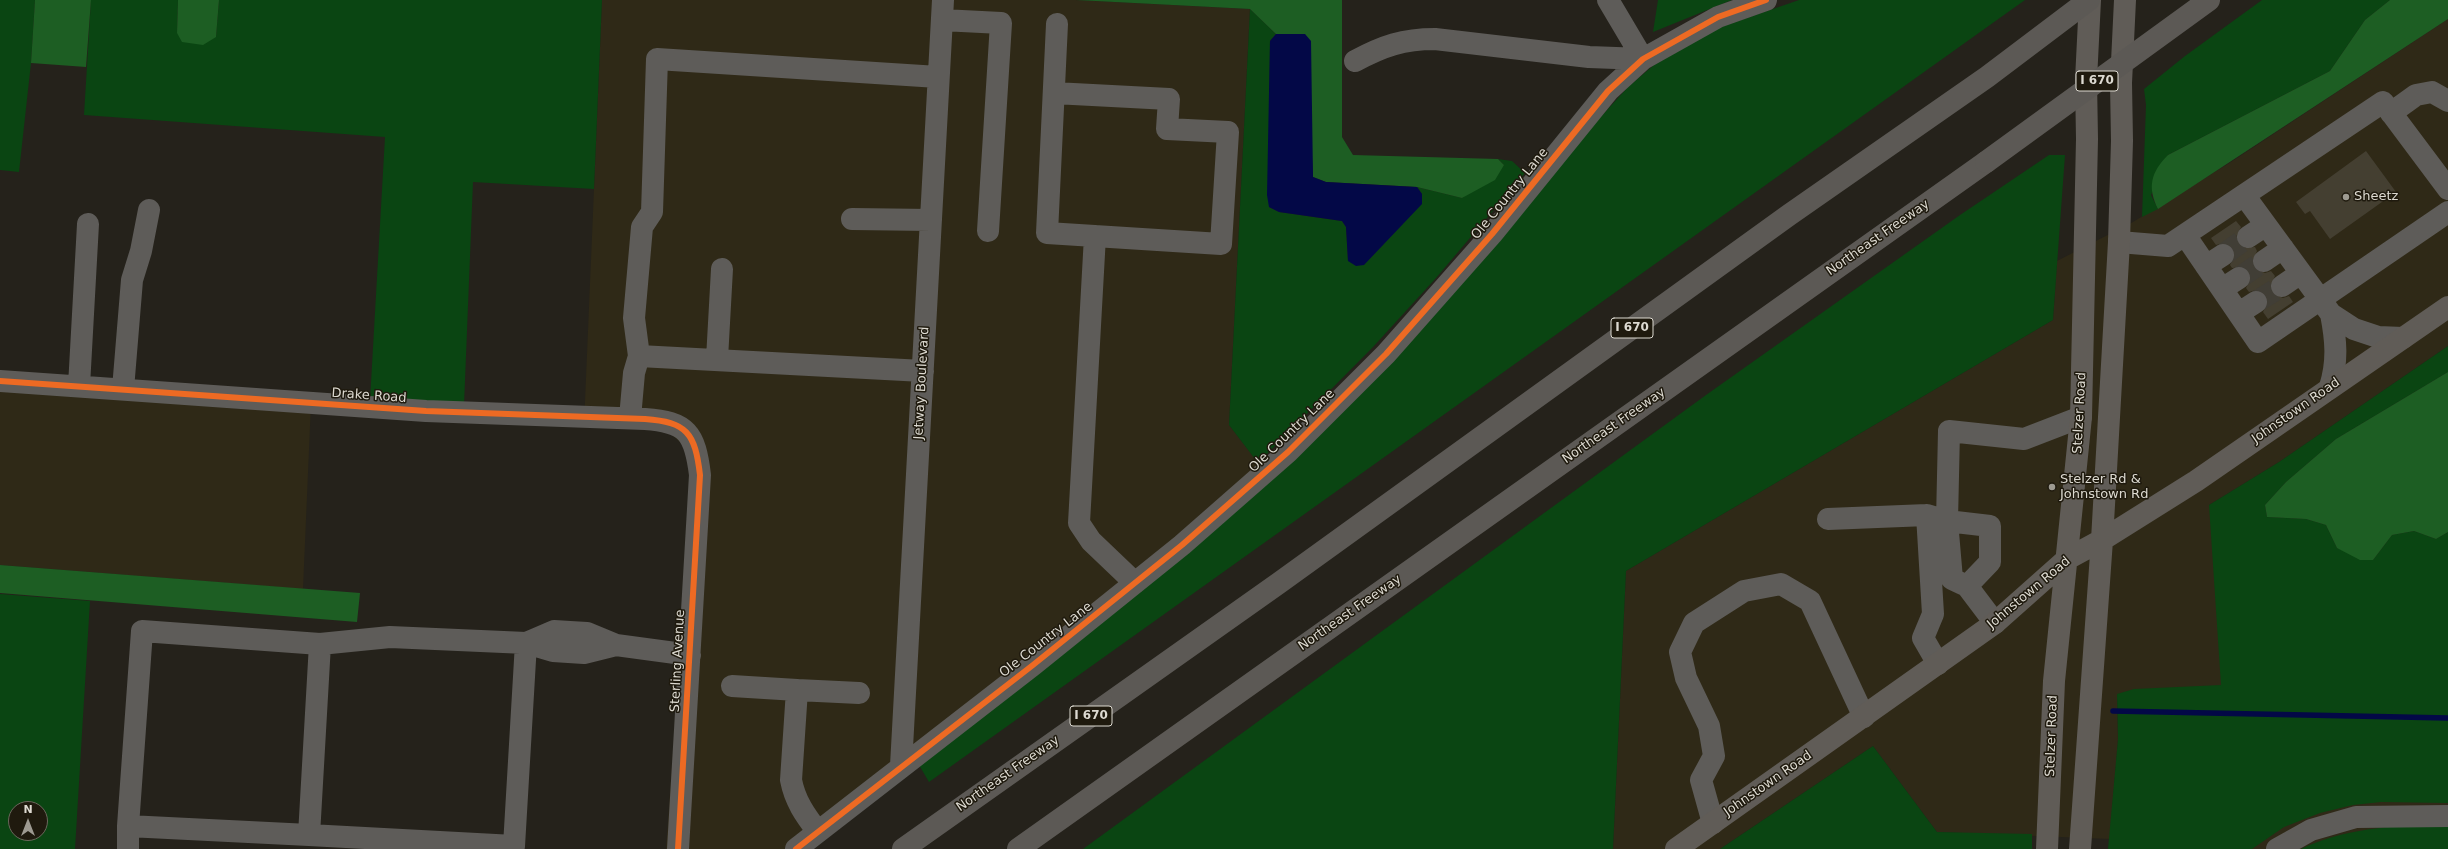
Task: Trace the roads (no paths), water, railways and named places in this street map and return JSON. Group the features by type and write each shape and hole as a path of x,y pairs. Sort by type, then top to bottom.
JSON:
{"highway":[{"name":"Northeast Freeway","path":"903,849 1279,583 1783,219 1987,76 2090,0"},
{"name":"Northeast Freeway","path":"1018,849 1986,162 2209,0"}],"main road":[{"name":"Stelzer Road","path":"2048,849 2054,681 2081,417 2087,138 2086,80 2090,0"},
{"path":"2080,849 2102,540 2119,242 2122,141 2120,83 2125,0"},
{"name":"Johnstown Road","path":"1676,849 1995,623 2067,559 2102,540 2196,481 2330,387 2448,307"}],"street":[{"path":"1608,0 1643,59"},
{"name":"Ole Country Lane","path":"796,849 1135,583 1288,452 1386,354 1492,234 1608,91 1643,59 1718,17 1766,0"},
{"path":"942,10 1001,23 988,231"},
{"name":"Jetway Boulevard","path":"902,766 942,10"},
{"path":"1054,93 1169,99 1168,129 1228,132 1221,244 1047,233 1054,93 1058,24"},
{"path":"1356,61 1378,48 1410,39 1435,39 1589,56 1643,59"},
{"path":"630,418 634,373 639,356 634,318 642,227 652,212 657,59 938,76"},
{"path":"2391,113 2416,95 2432,92 2448,101"},
{"path":"2119,242 2168,246 2383,102 2448,189"},
{"path":"2244,195 2326,307 2360,331 2378,337 2403,338"},
{"path":"123,389 132,280 141,251 149,210"},
{"path":"2184,235 2214,261 2231,284 2247,308 2258,342 2326,307 2448,212"},
{"path":"852,219 931,220"},
{"path":"79,386 88,224"},
{"path":"2248,237 2266,224"},
{"path":"1095,236 1079,523 1091,541 1135,583"},
{"path":"2264,261 2283,248"},
{"path":"717,359 722,269"},
{"path":"2282,286 2301,273"},
{"path":"2326,307 2336,340 2336,367 2330,387"},
{"path":"639,356 923,371"},
{"name":"Drake Road","path":"0,381 426,411 630,418 667,421 679,425 697,451 700,475"},
{"path":"1995,623 1967,586 1952,579 1947,521 1949,431 2024,439 2081,417"},
{"name":"Sterling Avenue","path":"678,849 700,475"},
{"path":"1927,515 1932,614 1922,638 1938,664"},
{"path":"1828,519 1927,515 1947,521 1990,526 1990,562 1967,586"},
{"path":"1712,823 1701,780 1714,756 1709,726 1686,678 1680,652 1694,623 1744,591 1781,584 1810,601 1864,716"},
{"path":"128,849 128,826 142,632 320,644 390,637 526,643 553,652 584,653 616,645 690,655"},
{"path":"128,826 309,835 374,844 514,846 526,643"},
{"path":"309,835 320,644"},
{"path":"732,686 859,693"},
{"path":"797,690 791,780 793,793 801,809 818,832"},
{"path":"2277,849 2311,830 2356,817 2448,816"}],"waterway":[{"path":"2113,711 2448,718"}],"tunnel":[{"path":"2223,255 2248,237"},
{"path":"2239,278 2264,261"},
{"path":"2256,302 2282,286"}],"place":[{"name":"Sheetz","path":"2346,197"},
{"name":"Stelzer Rd & Johnstown Rd","path":"2052,487"}]}
